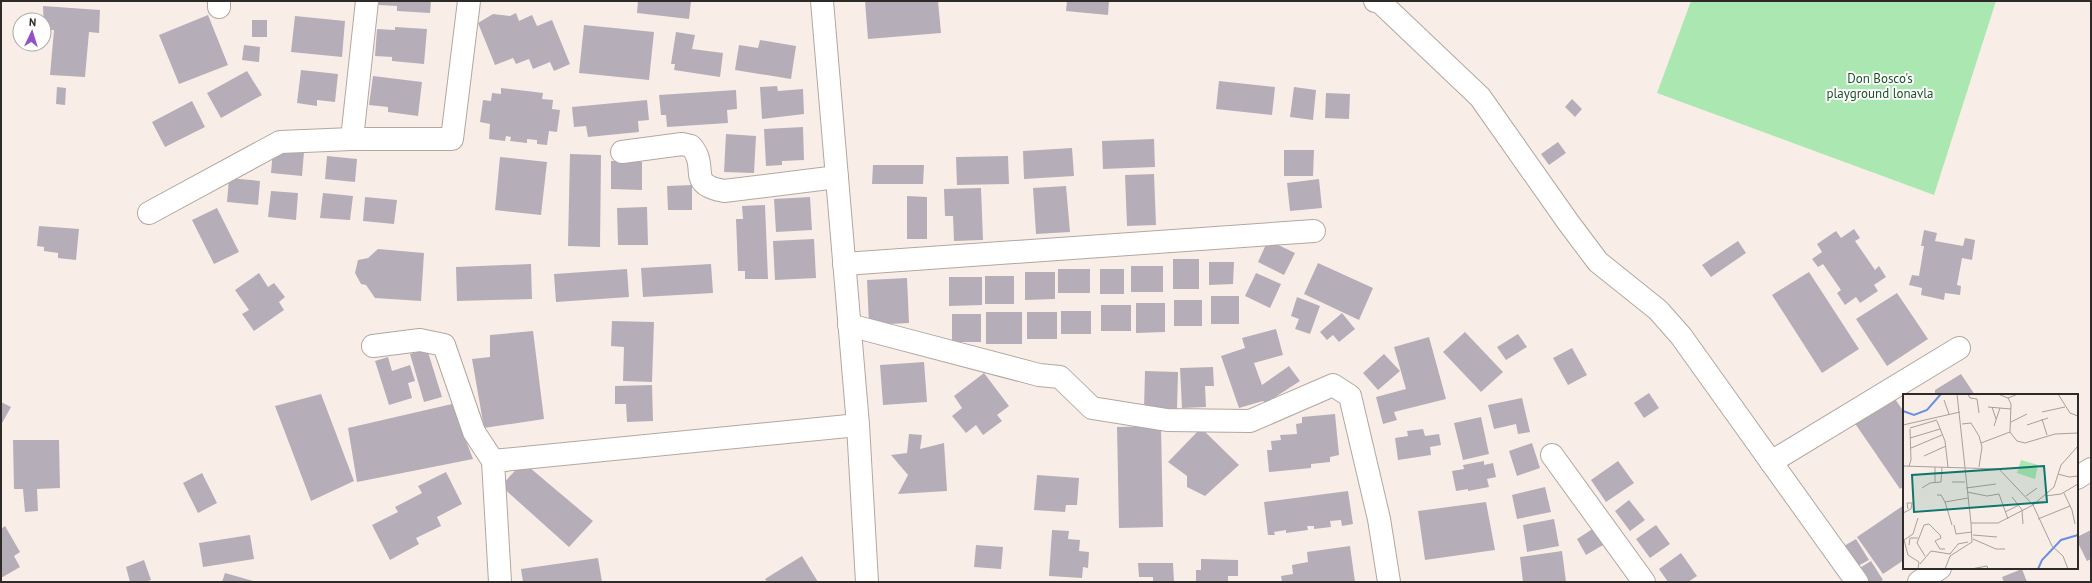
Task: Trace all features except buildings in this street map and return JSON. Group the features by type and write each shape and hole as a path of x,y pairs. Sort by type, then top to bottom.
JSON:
{"street":[{"path":"352,139 367,1"},
{"path":"149,213 280,142 352,139 452,139 469,1"},
{"path":"822,1 858,425 867,582"},
{"path":"1375,1 1380,2 1480,97 1598,262 1658,310 1681,336 1857,582"},
{"path":"622,152 682,144 691,146 698,159 702,183 708,188 724,191 837,177"},
{"path":"844,264 1314,231"},
{"path":"849,325 1039,375 1060,377 1092,408 1167,420 1250,421 1333,385 1350,396 1379,519 1389,582"},
{"path":"373,346 420,340 444,345 474,432 493,461 500,582"},
{"path":"1771,462 1958,348"},
{"path":"493,461 858,425"},
{"path":"1552,455 1644,582"},
{"path":"2078,479 2091,469"},
{"path":"2078,480 2091,482"},
{"path":"1919,582 1938,569"}],"green space":[{"name":"Don Bosco's playground lonavla","path":"1691,1 1996,1 1934,195 1657,93"}]}
